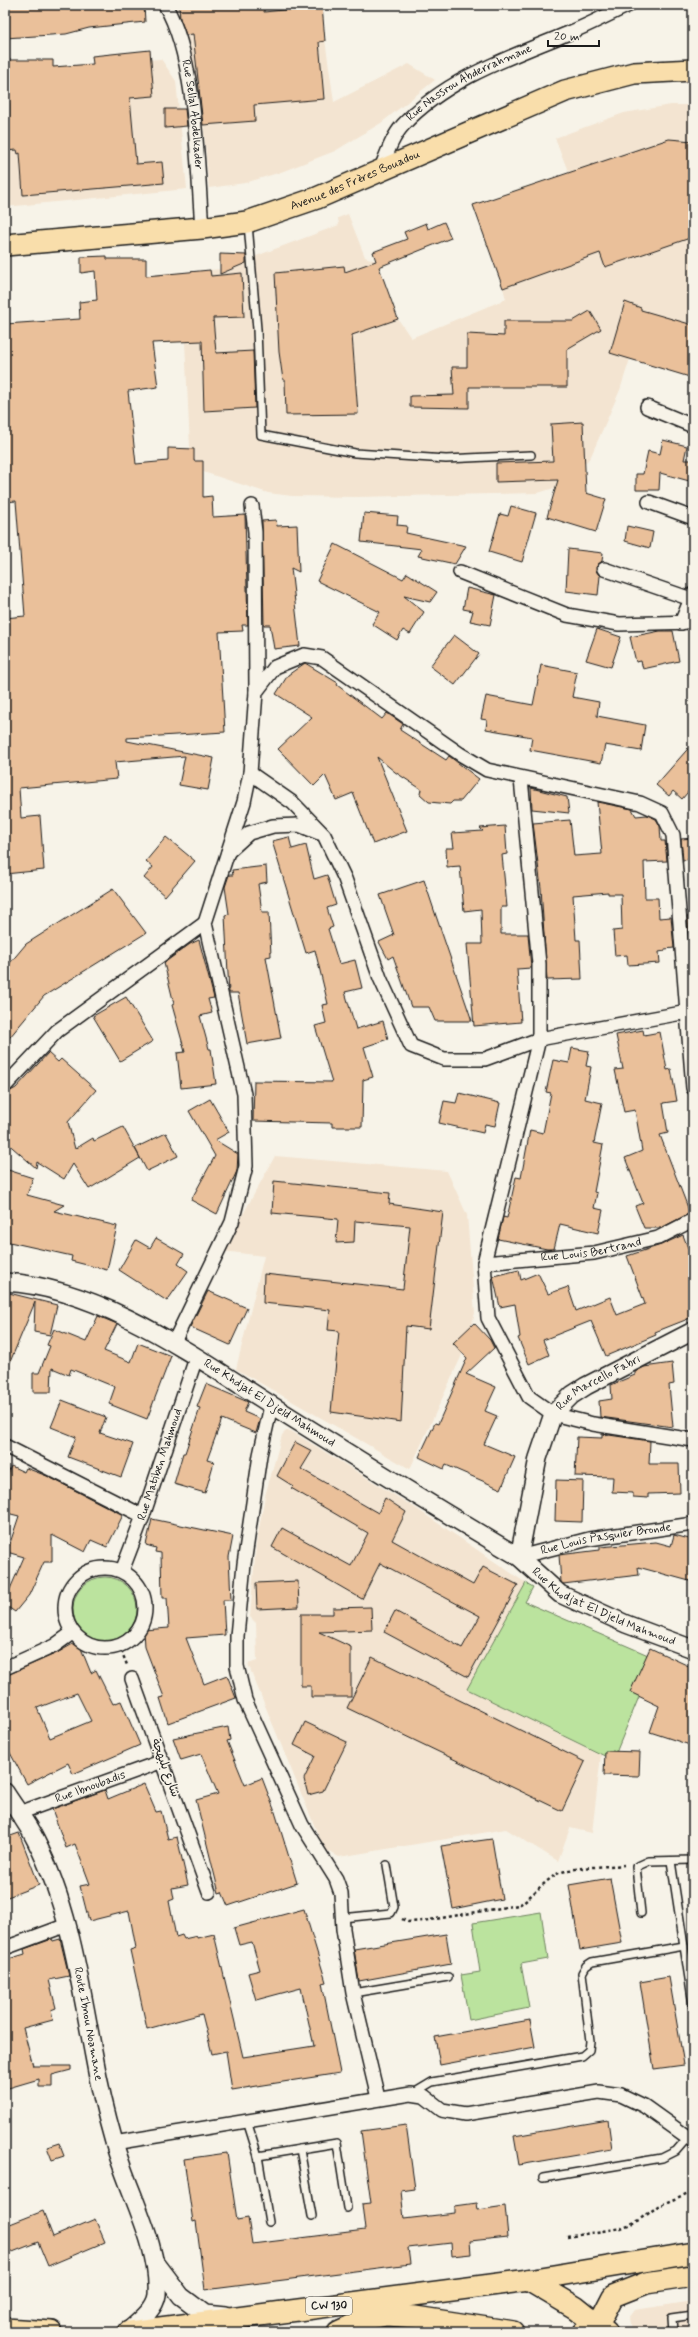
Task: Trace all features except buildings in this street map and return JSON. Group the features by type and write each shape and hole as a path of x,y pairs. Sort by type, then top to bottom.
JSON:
{"highway":[{"path":"529,2280 576,2308 596,2330"}],"main road":[{"name":"Avenue des Frères Bouadou","path":"5,245 202,228 247,222 317,198 564,91 634,73 693,70"},
{"name":"CW 130","path":"128,2332 529,2280 693,2253"},
{"path":"596,2330 613,2296 646,2283 693,2276"},
{"name":"CW 130","path":"338,2332 366,2319 386,2315 415,2317 513,2332"},
{"path":"5,2329 52,2332"}],"street":[{"name":"Rue Sellal Abdelkader","path":"166,5 174,19 189,81 202,228"},
{"name":"Rue Nassrou Abderrahmane","path":"380,171 388,151 402,126 428,103 466,78 522,51 570,33 629,5"},
{"path":"646,407 693,426"},
{"path":"649,502 693,518"},
{"path":"173,1344 232,1222 246,1166 244,1094 205,923 244,802 250,773 256,692 255,532 252,506"},
{"path":"460,572 567,615 619,624 687,623 692,596 604,569"},
{"path":"256,692 275,667 304,655 322,658 460,754 487,770 521,779 640,803 662,813 674,835 689,1012 693,1088"},
{"path":"250,773 293,803 324,836 345,879 380,978 411,1046 444,1059 485,1059 539,1040 689,1012"},
{"path":"521,779 539,964 539,1040 484,1264 488,1318 529,1397 553,1414 593,1424 693,1440"},
{"path":"228,852 249,834 274,826 299,825 324,836"},
{"path":"5,1086 57,1031 205,923"},
{"name":"Rue Louis Bertrand","path":"484,1264 594,1253 658,1238 693,1220"},
{"name":"Rue Khdjat El Djeld Mahmoud","path":"5,1282 60,1292 108,1308 173,1344 271,1406 519,1557"},
{"name":"Rue Marcello Fabri","path":"519,1557 538,1458 553,1414 572,1395 586,1386 693,1331"},
{"name":"Rue Matiben Mahmoud","path":"122,1571 143,1516 196,1358"},
{"path":"271,1406 260,1455 244,1564 237,1636 238,1666 245,1700 299,1818 321,1857 336,1879 341,1893 342,1918 353,1993 378,2098"},
{"path":"5,1446 143,1516"},
{"name":"Rue Louis Pasquier Bronde","path":"519,1557 589,1539 693,1524"},
{"name":"Rue Khodjat El Djeld Mahmoud","path":"519,1557 560,1594 619,1621 693,1649"},
{"path":"103,1567 122,1571 134,1580 142,1592 145,1605 144,1620 137,1633 126,1642 104,1648 90,1646 72,1633 66,1621 64,1603 68,1589 77,1578 89,1570 103,1567"},
{"path":"5,1668 54,1646 72,1633"},
{"name":"شارع بلبهجة","path":"132,1679 163,1761 209,1892"},
{"name":"Rue Ibnoubadis","path":"19,1813 163,1761"},
{"name":"Route Ibnou Noamane","path":"5,1792 36,1840 51,1875 77,1962 94,2058 114,2143 156,2263"},
{"path":"5,1948 67,1925"},
{"path":"114,2143 378,2098 411,2094 424,2096 442,2110 465,2114 599,2092 621,2095 644,2106 690,2139"},
{"path":"156,2263 181,2296 205,2314 243,2318"},
{"path":"128,2332 145,2316 157,2297 156,2263"}],"lane":[{"path":"247,222 257,329 261,435 356,453 446,459 531,455"},
{"path":"641,1913 636,1867 642,1863 693,1860"},
{"path":"671,1861 693,2005"},
{"path":"342,1918 391,1913 394,1907 387,1865"},
{"path":"411,2094 432,2082 582,2056 588,2050 590,2041 582,1973 586,1966 592,1962 684,1946"},
{"path":"353,1993 448,1977"},
{"path":"247,2121 258,2156 269,2222"},
{"path":"543,2178 662,2158 676,2151 690,2139"},
{"path":"258,2156 337,2143 347,2208"},
{"path":"300,2149 312,2216"},
{"path":"673,2332 672,2318 693,2315"}],"path":[{"path":"119,1645 132,1679"},
{"path":"391,1913 408,1922 505,1908 519,1905 532,1896 556,1874 567,1871 642,1863"},
{"path":"567,2237 621,2228 640,2220 658,2206 693,2191"}],"shaded area":[{"path":"166,5 320,5 334,102 409,64 435,80 381,123 335,151 281,172 245,183 209,188 200,88"},
{"path":"161,59 176,81 187,189 5,207 5,70"},
{"path":"671,105 693,105 693,352 639,331 620,390 591,456 570,483 538,493 356,497 292,496 268,493 191,468 185,342 167,343 160,274 222,269 339,225 338,218 348,214 365,257 376,261 398,319 411,338 506,299 503,288 600,253 555,138 624,113"},
{"path":"275,1156 447,1171 467,1215 475,1313 461,1357 410,1469 236,1369 264,1256 223,1251"},
{"path":"286,1431 291,1431 417,1509 526,1583 467,1689 601,1755 592,1833 570,1828 558,1861 506,1829 339,1857 324,1849 248,1664 257,1661 256,1623 250,1617 256,1545 265,1496 282,1435"},
{"path":"693,2301 693,2332 634,2332 631,2329 629,2318 635,2310"}],"green space":[{"path":"105,1577 117,1579 128,1586 135,1597 137,1609 135,1621 128,1632 117,1639 105,1641 93,1639 82,1632 75,1621 73,1609 75,1597 82,1586 93,1579"},
{"path":"526,1583 533,1587 525,1602 655,1658 613,1760 467,1689"},
{"path":"541,1912 548,1959 521,1964 529,2008 469,2020 461,1975 480,1972 473,1923"}]}
